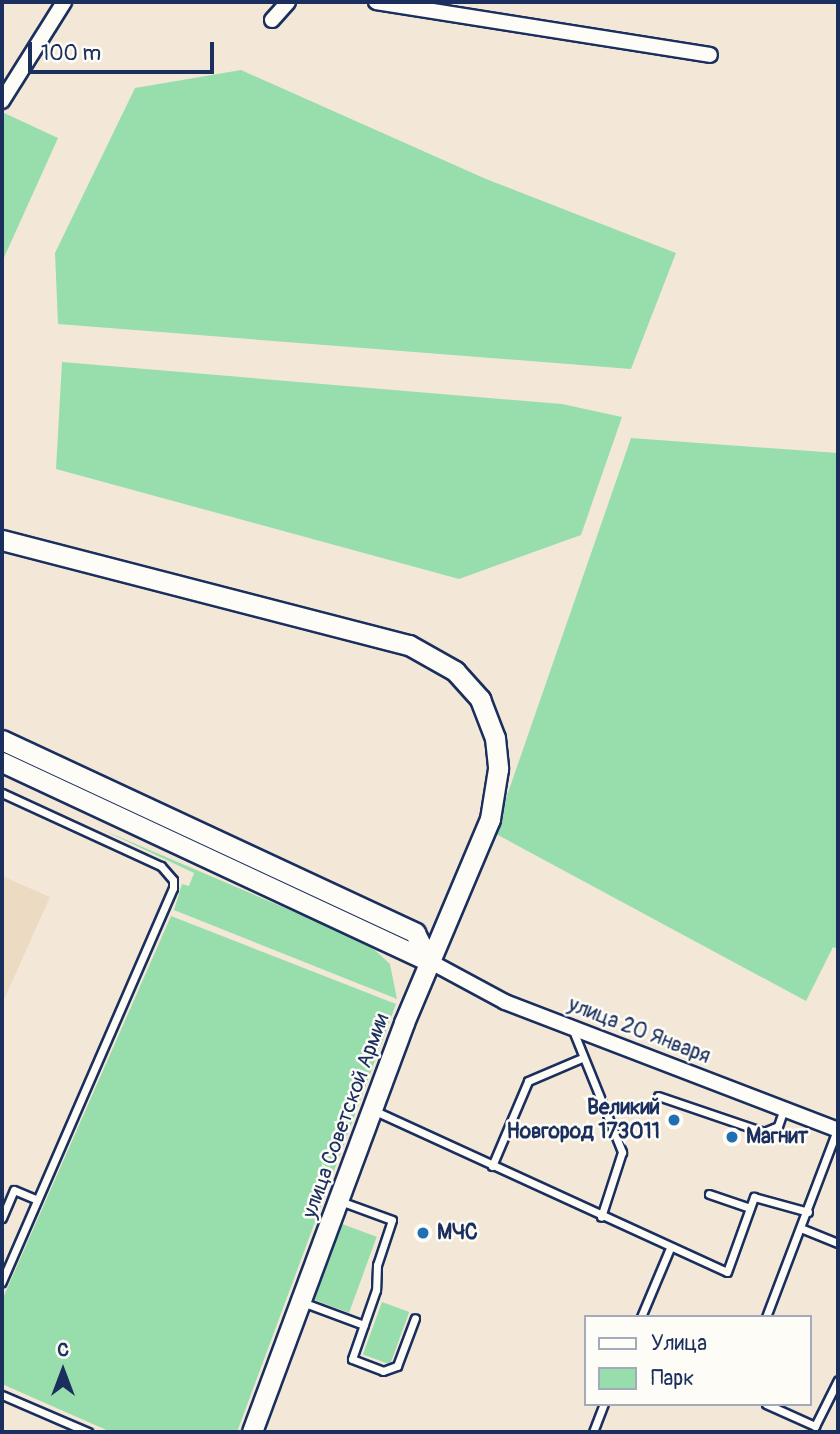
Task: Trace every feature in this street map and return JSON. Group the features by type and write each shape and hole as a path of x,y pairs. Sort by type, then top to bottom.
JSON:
{"main road":[{"name":"улица Советской Армии","path":"2,540 409,645 444,664 480,699 495,738 498,769 490,819 429,961 252,1432"},
{"path":"2,740 415,933 429,961"},
{"path":"2,762 429,961"}],"street":[{"path":"2,101 64,2"},
{"path":"272,20 288,2"},
{"path":"376,2 710,55"},
{"name":"улица 20 Января","path":"429,961 505,1002 838,1130"}],"lane":[{"path":"2,793 161,866 173,880 167,910 2,1282"},
{"path":"572,1028 622,1152 601,1217"},
{"path":"492,1166 528,1081 582,1058"},
{"path":"658,1096 764,1132 778,1126 783,1109"},
{"path":"372,1110 601,1217 727,1272 754,1198 808,1212"},
{"path":"767,1315 803,1229 838,1130"},
{"path":"2,1218 14,1190 37,1200"},
{"path":"709,1194 750,1208"},
{"path":"339,1200 392,1220 364,1325 352,1359 391,1370 400,1360 415,1318"},
{"path":"803,1229 838,1243"},
{"path":"642,1315 670,1248"},
{"path":"301,1302 364,1325"},
{"path":"770,1406 814,1429 838,1380"},
{"path":"2,1395 88,1432"},
{"path":"593,1432 603,1406"},
{"path":"63,1432 68,1423"}],"shaded area":[{"path":"2,876 50,897 2,1004"}],"green space":[{"path":"241,70 486,179 676,253 631,369 58,324 55,253 135,88"},
{"path":"2,112 58,138 2,262"},
{"path":"62,362 562,404 622,417 581,535 459,579 56,469"},
{"path":"631,438 838,453 838,949 833,947 806,1001 494,833"},
{"path":"103,830 367,943 390,964 397,999 174,910 182,884 189,886 194,873"},
{"path":"171,916 396,1004 237,1432 111,1432 2,1384 2,1300"},
{"path":"342,1224 377,1237 349,1313 314,1300"},
{"path":"382,1302 409,1312 390,1365 363,1355"}],"place":[{"name":"Великий Новгород 173011","path":"674,1120"},
{"name":"Магнит","path":"732,1137"},
{"name":"МЧС","path":"423,1233"}]}
